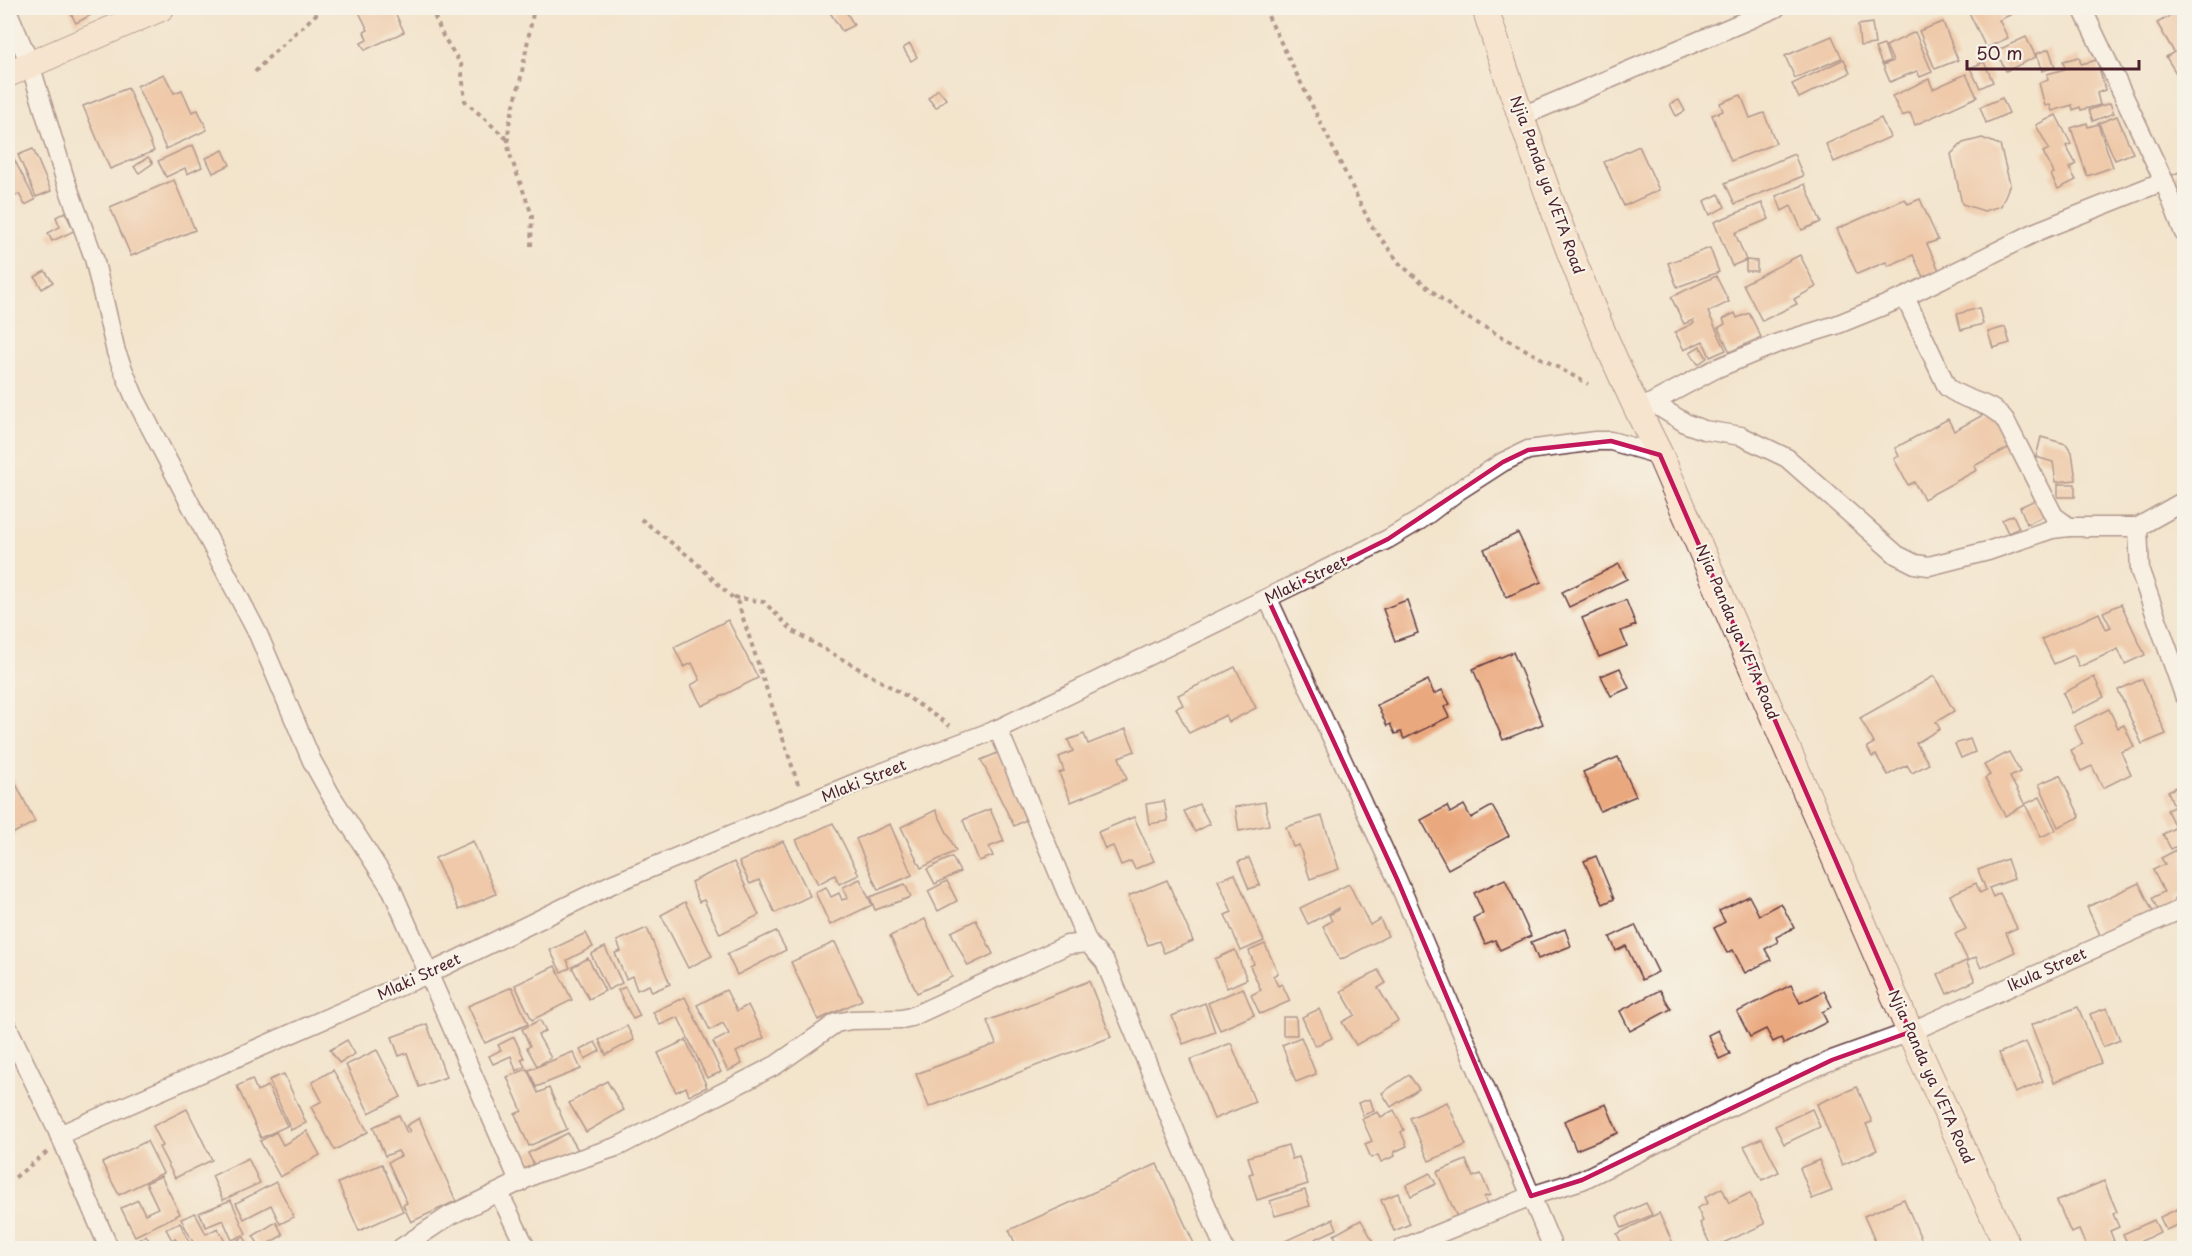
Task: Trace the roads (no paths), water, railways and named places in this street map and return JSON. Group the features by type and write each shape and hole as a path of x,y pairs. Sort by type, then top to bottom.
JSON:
{"street":[{"path":"19,69 161,8"},
{"name":"Njia Panda ya VETA Road","path":"1485,8 1520,117 1597,319 1645,407 1660,455 1910,1032 2008,1248"},
{"path":"1520,117 1776,8"},
{"path":"2082,8 2164,181 2184,232"},
{"path":"8,12 19,69 66,179 94,258 117,352 134,396 258,634 312,761 332,797 392,890 520,1183"},
{"path":"1645,407 1715,369 1778,343 1836,325 1905,297 2038,231 2164,181"},
{"path":"1905,297 1947,387 1956,395 1997,410 2005,420 2054,516 2069,527"},
{"path":"1645,407 1704,430 1742,436 1788,458 1897,555 1915,564 1929,566 1988,551 2031,535 2069,527 2138,526 2184,501"},
{"name":"Mlaki Street","path":"61,1137 428,974 612,884 998,729 1388,539 1420,520 1458,491 1503,462 1522,453 1595,441 1611,441 1660,455"},
{"path":"2138,526 2140,571 2184,695"},
{"path":"1268,599 1397,879 1552,1248"},
{"path":"998,729 1088,943 1105,962 1224,1248"},
{"name":"Ikula Street","path":"1403,1248 1531,1197 1582,1180 1832,1059 1910,1032 2184,908"},
{"path":"401,1248 449,1216 538,1173 620,1146 776,1065 836,1023 911,1017 1066,945 1088,943"},
{"path":"8,1028 61,1137 109,1248"},
{"path":"499,1193 526,1248"}]}
